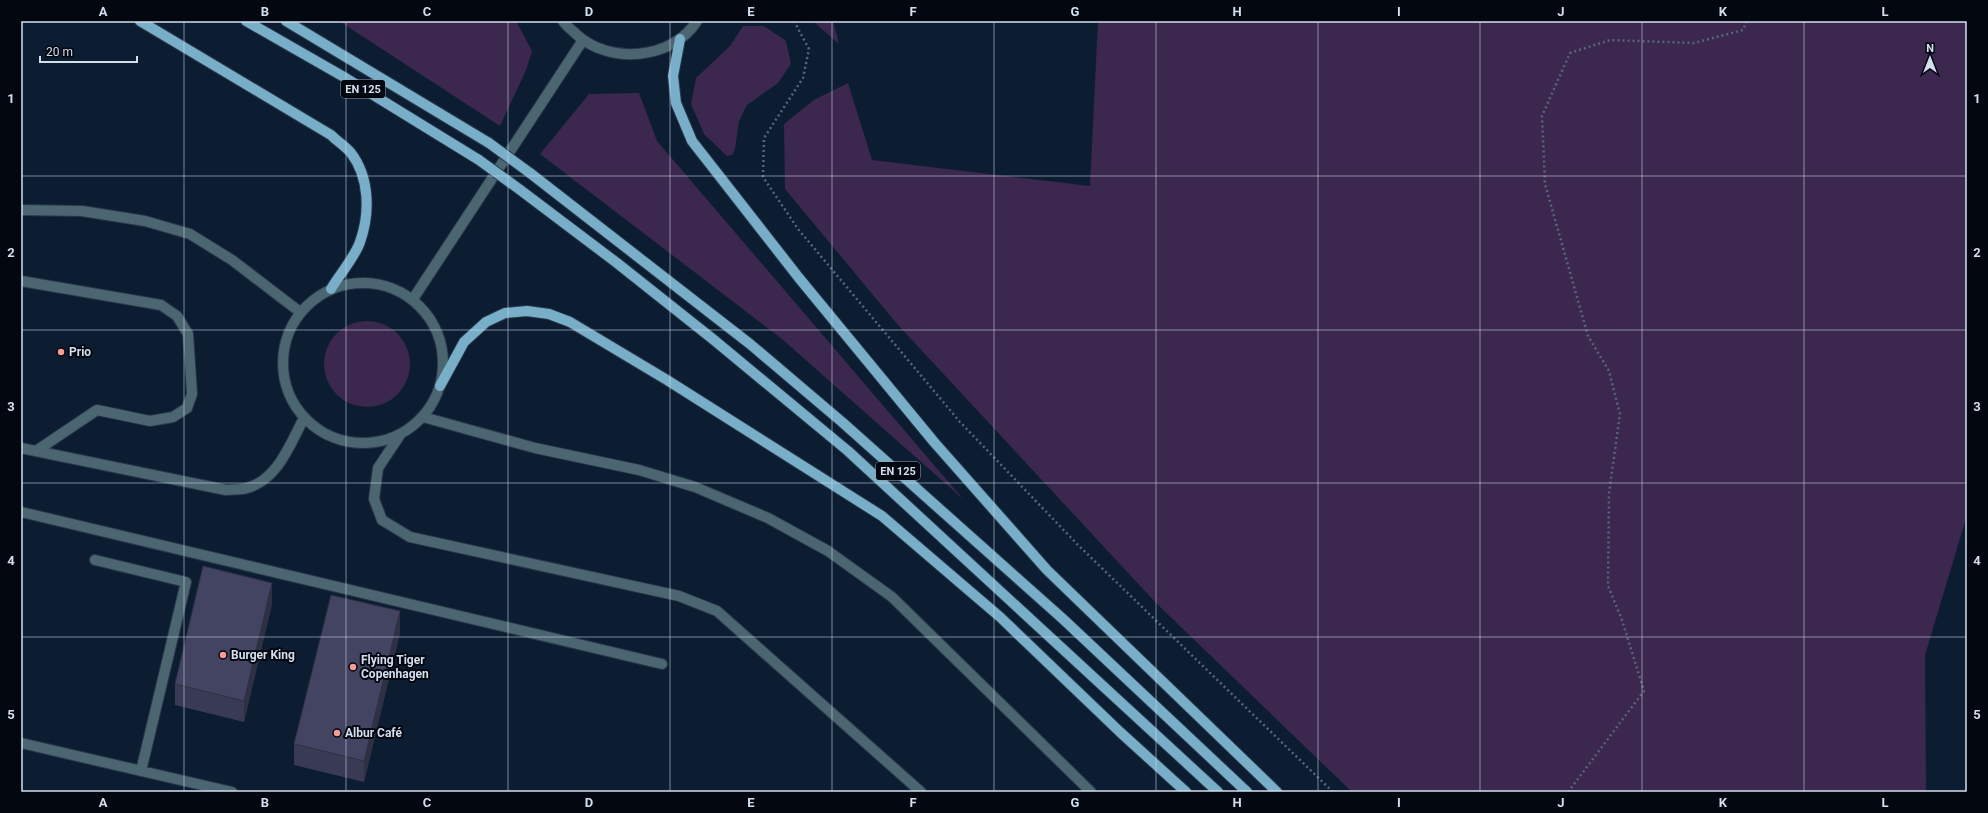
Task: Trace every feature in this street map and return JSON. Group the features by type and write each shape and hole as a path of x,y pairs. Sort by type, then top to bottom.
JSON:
{"main road":[{"path":"140,21 330,135 351,154 365,179 367,199 365,221 360,243 330,289"},
{"name":"EN 125","path":"246,21 344,77 479,160 617,263 714,340 848,451 1218,792"},
{"name":"EN 125","path":"286,21 489,143 530,173 750,344 842,422 1063,619 1247,792"},
{"path":"680,39 674,76 676,103 692,141 799,278 934,442 1047,570 1277,792"},
{"path":"440,386 464,342 486,322 505,313 527,311 548,314 570,322 674,384 882,516 1000,617 1120,732 1186,792"}],"street":[{"path":"563,21 583,40 606,51 631,55 657,51 680,39 697,21"},
{"path":"413,300 583,40"},
{"path":"21,210 82,211 145,221 190,234 232,260 300,312"},
{"path":"21,281 161,305 177,316 188,334 192,394 187,408 173,417 150,421 97,410 36,451"},
{"path":"400,435 375,443 349,442 324,434 304,418 290,398 283,377 282,354 288,331 300,312 314,298 330,289 352,283 374,283 395,289 413,300 430,317 440,339 444,362 440,386 434,402 423,417 400,435 378,468 374,499 382,520 410,537 679,596 716,611 921,792"},
{"path":"423,417 535,448 639,470 695,487 768,518 828,551 892,597 1091,792"},
{"path":"21,448 226,490 248,488 268,477 279,464 304,418"},
{"path":"21,512 662,664"},
{"path":"95,560 186,582 141,771"},
{"path":"21,743 232,792"}],"path":[{"path":"794,21 809,49 803,78 764,138 763,177 798,229 966,428 1078,545 1333,792"},
{"path":"1568,792 1644,691 1622,620 1608,586 1609,493 1620,414 1609,370 1588,336 1545,184 1542,116 1570,53 1610,40 1694,43 1743,30 1747,21"}],"shaded area":[{"path":"339,21 516,21 532,51 526,70 500,126"},
{"path":"813,21 833,21 839,44"},
{"path":"1098,21 1967,21 1967,515 1925,655 1926,792 1352,792 1156,603 898,325 785,189 784,124 814,100 848,83 872,160 1090,186"},
{"path":"743,26 764,26 786,41 791,64 778,83 747,105 739,121 735,149 732,155 727,156 704,134 691,104 696,78 730,46"},
{"path":"639,93 657,141 963,499 782,339 540,154 589,94"},
{"path":"367,321 383,325 397,334 406,348 410,364 406,380 397,394 383,403 367,407 351,403 337,394 328,380 324,364 328,348 337,334 351,325"}],"building":[{"name":"Burger King","path":"203,566 272,583 244,701 175,684"},
{"path":"331,595 400,611 364,761 294,744"}],"place":[{"name":"Prio","path":"61,352"},
{"name":"Burger King","path":"223,655"},
{"name":"Flying Tiger Copenhagen","path":"353,667"},
{"name":"Albur Café","path":"337,733"}]}
